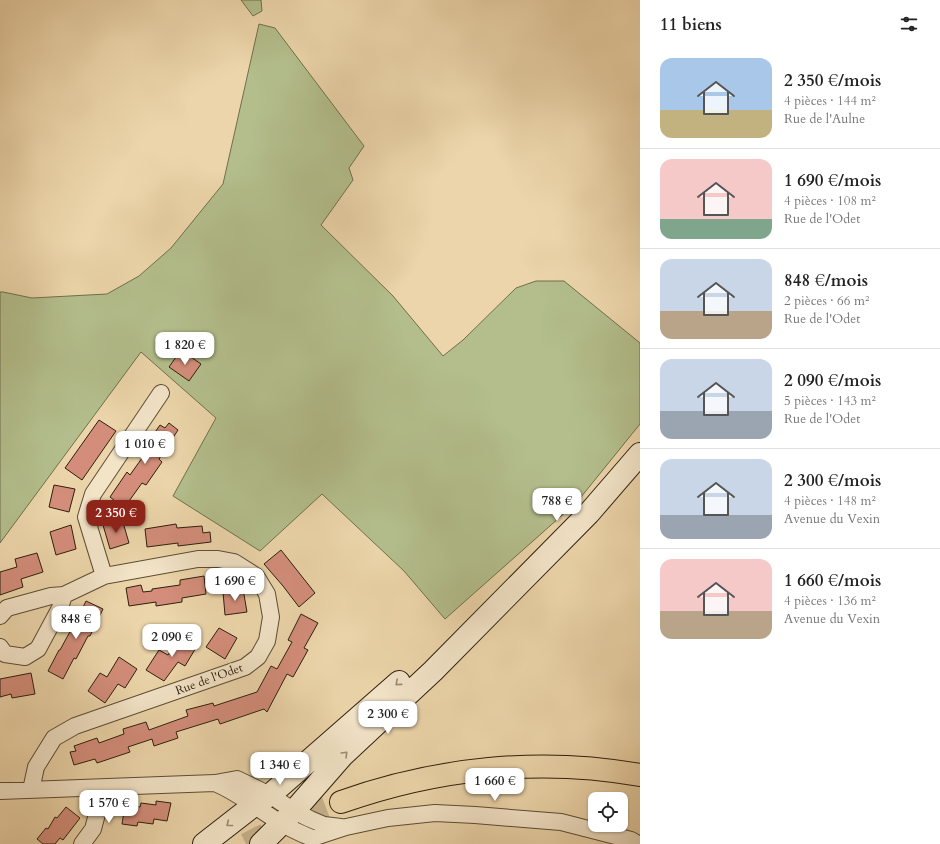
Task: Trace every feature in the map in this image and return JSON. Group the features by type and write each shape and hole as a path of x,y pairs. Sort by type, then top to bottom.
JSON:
{"main road":[{"path":"261,844 288,817 342,756 433,671 589,513 640,454"},
{"path":"204,844 262,800 431,655 495,608"},
{"path":"341,802 414,780 487,769 546,766 585,768 640,775"}],"street":[{"path":"104,576 86,517 93,494 161,393"},
{"name":"Rue de l'Odet","path":"0,616 7,608 51,596 64,595 104,576 198,559 218,559 234,562 256,576 267,594 271,617 267,641 258,657 245,667 75,726 54,738 36,767 31,790"},
{"path":"0,647 5,654 26,657 38,649 60,608 64,595"},
{"path":"0,791 215,783 237,779 262,800 288,817 306,841 346,827 388,818 435,813 561,822 631,840 638,844"},
{"path":"82,844 93,829 104,788"},
{"path":"313,789 312,800 316,810 324,819 346,827"},
{"path":"288,817 324,825 346,827"}],"green space":[{"path":"241,0 261,0 262,11 253,16"},
{"path":"259,24 275,28 364,146 349,168 353,180 321,225 393,296 443,356 463,340 516,288 536,281 564,281 640,343 640,424 577,502 445,619 404,571 322,494 260,551 173,496 216,418 141,352 0,543 0,292 32,298 107,294 139,276 171,248 223,184"}],"building":[{"path":"181,350 201,364 189,381 169,367"},
{"path":"99,420 116,431 82,480 65,468"},
{"path":"169,423 178,430 159,459 162,462 146,485 142,483 124,508 110,497 127,472 130,475 147,451 144,448 160,425 165,428"},
{"path":"54,485 75,489 69,512 49,507"},
{"path":"122,519 129,543 110,549 103,525"},
{"path":"176,524 177,528 202,526 203,533 210,532 211,542 178,546 178,543 147,547 145,529"},
{"path":"71,525 76,549 56,555 50,532"},
{"path":"281,550 315,593 299,607 264,564"},
{"path":"37,553 43,572 21,579 23,587 0,595 0,572 17,567 15,559"},
{"path":"204,576 206,594 182,598 182,602 156,606 156,602 129,606 126,588 141,585 143,592 152,591 152,589 180,585 180,580"},
{"path":"243,589 247,612 225,615 223,592"},
{"path":"86,601 103,609 90,636 88,636 76,659 74,658 63,679 48,671 73,628"},
{"path":"301,614 318,623 304,648 308,650 293,677 287,674 267,712 264,709 220,724 218,719 176,732 178,738 154,746 152,739 128,747 130,752 97,763 95,759 74,765 70,752 76,751 74,746 97,738 99,743 124,734 123,729 146,722 149,730 188,716 186,710 213,703 214,706 257,692 271,666 277,669 292,642 288,640"},
{"path":"219,628 237,638 225,659 206,647"},
{"path":"181,635 197,646 185,666 178,662 164,681 146,670 159,650 168,655"},
{"path":"119,657 137,669 125,688 118,684 105,703 88,691 100,673 107,677"},
{"path":"31,673 35,694 12,698 11,694 0,697 0,679"},
{"path":"156,801 171,803 167,821 154,819 153,824 138,822 137,826 122,824 125,805 140,807 141,803 156,805"},
{"path":"66,807 80,818 63,840 60,838 55,844 43,844 37,839 46,828 48,829 55,817 57,818"}],"tunnel":[{"path":"246,844 293,820 341,802"}]}
